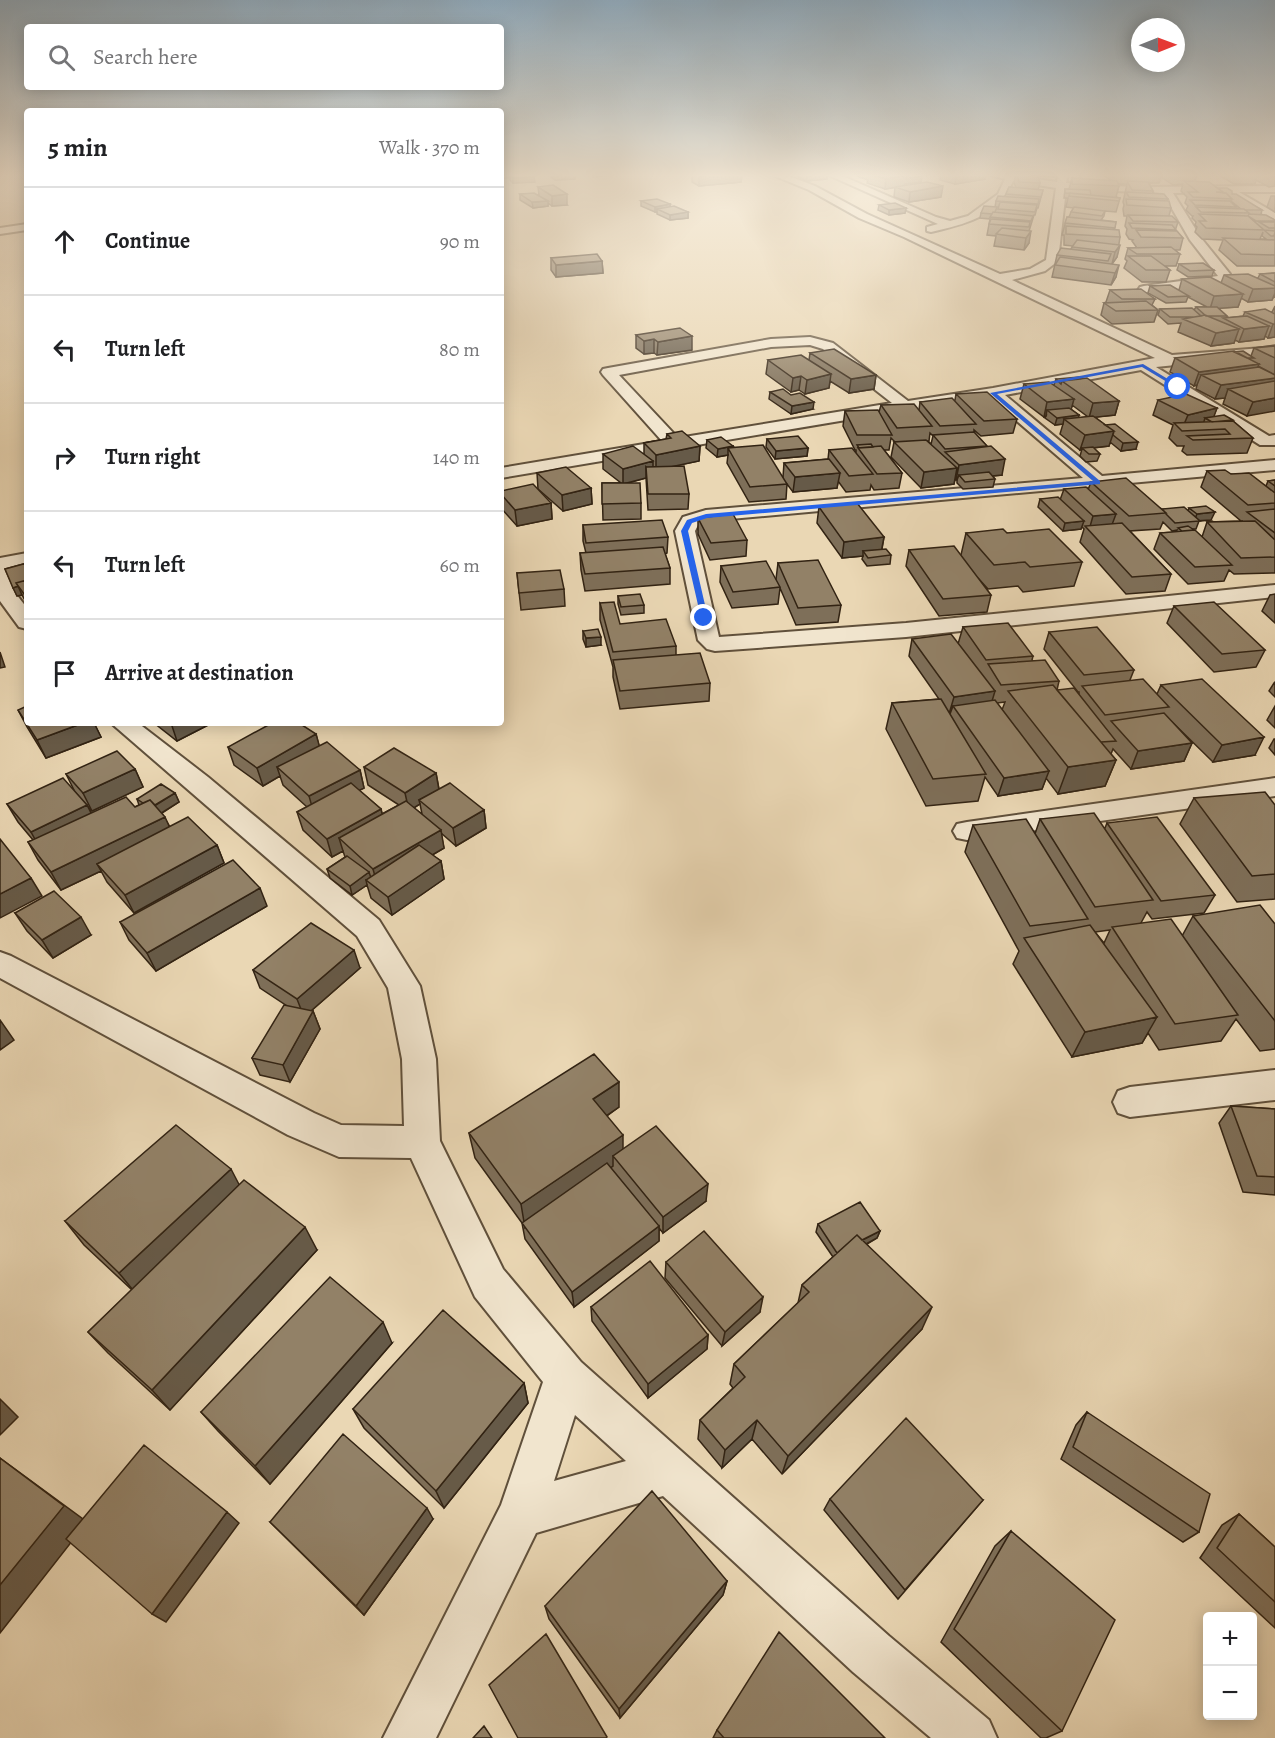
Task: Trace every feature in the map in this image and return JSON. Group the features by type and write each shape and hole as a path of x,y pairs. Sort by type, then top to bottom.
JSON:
{"street":[{"path":"951,255 998,278 1070,305 1170,360"},
{"path":"998,278 1046,266 1052,261 1053,255"},
{"path":"1144,290 1225,279 1224,274 1208,255"},
{"path":"1028,272 1049,283"},
{"path":"675,445 608,372 771,343 810,341 828,346 905,406"},
{"path":"504,473 993,393 1170,360 1275,351"},
{"path":"1143,365 1272,442"},
{"path":"993,393 1098,482"},
{"path":"1275,465 706,516 690,521 684,531 709,640 714,644 906,630 1275,591"},
{"path":"0,564 24,560"},
{"path":"0,570 6,595 24,618"},
{"path":"127,726 199,783 368,928 404,986 419,1059 422,1142 489,1283 566,1377 871,1654 971,1738"},
{"path":"967,831 1275,788"},
{"path":"0,964 301,1124 339,1141 422,1142"},
{"path":"1130,1102 1275,1085"},
{"path":"409,1738 521,1514 566,1377"},
{"path":"521,1514 670,1471"}],"building":[{"path":"598,255 602,261 556,265 551,258"},
{"path":"1058,255 1111,255 1108,261"},
{"path":"1128,256 1151,256 1170,270 1146,270"},
{"path":"1060,257 1119,265 1115,273 1055,265"},
{"path":"1203,263 1214,270 1190,271 1179,264"},
{"path":"1275,273 1275,282 1260,274"},
{"path":"1248,274 1275,288 1253,289 1224,275"},
{"path":"1210,277 1243,294 1214,296 1182,279"},
{"path":"1170,285 1189,296 1168,297 1150,286"},
{"path":"1141,289 1155,299 1122,299 1110,290"},
{"path":"1146,301 1158,310 1116,311 1104,303"},
{"path":"1196,307 1217,307 1227,316 1206,316"},
{"path":"1192,308 1201,316 1170,317 1160,309"},
{"path":"1265,309 1275,314 1275,324 1245,312"},
{"path":"1205,315 1239,329 1216,333 1183,319"},
{"path":"1247,316 1269,326 1244,329 1223,318"},
{"path":"680,328 692,336 658,342 654,339 644,341 636,335"},
{"path":"1275,346 1275,358 1254,348"},
{"path":"834,349 876,375 851,379 810,353"},
{"path":"1234,351 1259,364 1199,372 1175,358"},
{"path":"1243,351 1254,358 1247,358 1234,352"},
{"path":"801,355 831,374 807,380 801,376 793,378 768,360"},
{"path":"1259,367 1275,375 1275,378 1221,385 1201,375"},
{"path":"1079,377 1081,379 1062,381 1061,384 1056,379"},
{"path":"1087,378 1119,401 1093,403 1062,381"},
{"path":"1275,381 1275,398 1253,402 1228,389"},
{"path":"1049,382 1074,399 1047,402 1024,384"},
{"path":"783,389 791,395 800,393 814,402 792,406 770,392"},
{"path":"987,392 1017,419 984,421 956,394"},
{"path":"1186,394 1217,408 1188,415 1158,400"},
{"path":"952,398 976,424 940,426 920,402"},
{"path":"914,404 932,426 897,428 881,405"},
{"path":"1069,408 1079,415 1057,418 1047,410"},
{"path":"878,410 892,435 857,435 845,411"},
{"path":"1224,415 1233,420 1212,422 1205,418"},
{"path":"1093,416 1114,431 1085,435 1064,419"},
{"path":"1233,421 1253,438 1193,440 1187,436 1230,434 1225,429 1182,431 1174,423"},
{"path":"1115,424 1138,442 1123,443 1113,435 1114,431 1105,425"},
{"path":"682,431 700,446 656,455 644,443 671,438 667,434"},
{"path":"974,432 987,446 945,449 933,435"},
{"path":"798,436 808,448 776,451 767,439"},
{"path":"721,437 733,446 718,449 707,440"},
{"path":"926,440 957,468 924,472 894,442"},
{"path":"871,444 873,447 859,448 857,445"},
{"path":"763,445 787,484 750,487 728,448"},
{"path":"633,446 653,461 623,469 603,454"},
{"path":"881,446 902,473 877,474 858,448"},
{"path":"991,446 1005,459 959,465 945,452"},
{"path":"1093,447 1100,454 1089,454 1082,448"},
{"path":"852,448 873,474 849,476 829,450"},
{"path":"829,459 840,473 795,477 784,463"},
{"path":"684,466 689,494 648,494 646,467"},
{"path":"566,467 591,488 562,495 537,473"},
{"path":"1225,470 1231,474 1249,473 1275,493 1275,503 1248,505 1207,471"},
{"path":"989,472 995,479 965,482 959,475"},
{"path":"1126,478 1166,513 1129,516 1091,482"},
{"path":"602,483 640,483 641,503 602,504"},
{"path":"533,484 551,503 515,510 504,497 504,490"},
{"path":"1086,487 1116,514 1093,516 1064,489"},
{"path":"1058,497 1084,521 1065,523 1040,499"},
{"path":"857,503 884,537 844,542 819,507"},
{"path":"1206,506 1215,512 1197,514 1189,508"},
{"path":"1184,507 1200,521 1175,523 1162,509"},
{"path":"1275,509 1275,533 1247,512"},
{"path":"733,514 747,540 711,543 698,518"},
{"path":"662,520 668,537 586,543 583,525"},
{"path":"1255,521 1275,540 1275,557 1241,558 1207,522"},
{"path":"1122,523 1171,574 1132,577 1085,526"},
{"path":"1188,526 1194,530 1182,531 1178,528"},
{"path":"1003,529 1007,533 1049,529 1082,562 1030,567 1025,562 994,565 966,533"},
{"path":"1195,530 1232,565 1195,567 1160,533"},
{"path":"954,546 991,595 943,599 909,550"},
{"path":"663,547 670,568 585,574 580,553"},
{"path":"886,549 891,555 868,558 863,551"},
{"path":"818,560 841,605 798,608 778,563"},
{"path":"766,561 780,587 733,592 721,566"},
{"path":"24,564 24,581 16,583 18,586 13,588 5,569"},
{"path":"560,570 564,589 519,593 517,573"},
{"path":"24,581 24,594 16,583"},
{"path":"640,594 644,605 621,607 618,596"},
{"path":"614,602 620,624 666,619 676,646 613,652 600,603"},
{"path":"1214,602 1265,650 1222,654 1174,606"},
{"path":"1008,623 1033,656 986,660 963,627"},
{"path":"1097,627 1134,670 1084,675 1049,632"},
{"path":"598,629 601,637 586,638 583,631"},
{"path":"951,634 995,691 954,697 912,639"},
{"path":"700,653 710,683 620,691 613,660"},
{"path":"1045,660 1059,681 1001,685 988,664"},
{"path":"1143,679 1169,707 1105,715 1082,686"},
{"path":"1202,679 1264,737 1222,745 1161,685"},
{"path":"1053,685 1116,760 1068,767 1008,691"},
{"path":"1074,688 1116,741 1101,742 1057,690"},
{"path":"941,699 986,774 933,779 892,703"},
{"path":"995,700 1049,771 1004,778 953,706"},
{"path":"24,707 24,719 18,710"},
{"path":"1164,713 1192,743 1138,751 1111,721"},
{"path":"28,726 75,726 37,740"},
{"path":"266,726 304,726 316,734 257,768 228,747"},
{"path":"327,742 360,770 309,796 277,767"},
{"path":"394,748 436,773 405,793 364,767"},
{"path":"117,751 135,769 83,793 66,774"},
{"path":"63,778 87,805 31,832 7,804"},
{"path":"351,783 381,809 327,839 297,812"},
{"path":"450,783 484,810 453,828 419,800"},
{"path":"161,784 175,793 155,805 150,800 143,803 137,799"},
{"path":"1265,792 1275,805 1275,874 1252,876 1194,798"},
{"path":"126,797 135,807 150,800 165,817 51,872 28,842"},
{"path":"406,801 441,830 373,869 339,838"},
{"path":"1094,813 1153,900 1095,907 1040,819"},
{"path":"188,817 217,845 125,895 97,864"},
{"path":"1157,817 1215,895 1161,901 1107,823"},
{"path":"1026,819 1088,919 1030,926 973,825"},
{"path":"0,839 31,878 0,894"},
{"path":"419,845 441,861 388,897 366,880"},
{"path":"347,856 369,872 350,886 327,869"},
{"path":"233,860 260,888 147,953 120,922"},
{"path":"54,891 81,917 42,940 15,913"},
{"path":"1260,905 1275,924 1275,1021 1193,916"},
{"path":"1171,919 1238,1015 1175,1024 1112,927"},
{"path":"311,923 354,950 297,999 253,970"},
{"path":"1090,925 1157,1017 1085,1032 1024,938"},
{"path":"284,1005 313,1011 283,1065 252,1058"},
{"path":"594,1054 619,1082 593,1099 623,1135 521,1204 469,1133"},
{"path":"1231,1106 1275,1109 1275,1177 1257,1176"},
{"path":"176,1125 231,1169 119,1273 65,1221"},
{"path":"656,1126 708,1184 663,1217 613,1156"},
{"path":"607,1163 659,1226 572,1292 522,1223"},
{"path":"244,1180 305,1227 152,1390 88,1332"},
{"path":"860,1202 880,1231 862,1240 857,1235 837,1253 818,1224"},
{"path":"704,1231 763,1297 725,1332 666,1262"},
{"path":"857,1235 932,1307 788,1456 757,1420 725,1450 700,1420 745,1377 734,1364 809,1292 802,1285"},
{"path":"650,1261 708,1335 648,1384 591,1307"},
{"path":"330,1277 383,1322 255,1466 201,1412"},
{"path":"443,1310 524,1383 436,1491 353,1409"},
{"path":"1087,1412 1210,1494 1199,1532 1073,1447"},
{"path":"906,1418 983,1500 905,1590 830,1499"},
{"path":"343,1434 427,1508 356,1606 270,1522"},
{"path":"144,1445 227,1512 152,1614 66,1539"},
{"path":"0,1458 64,1506 0,1585"},
{"path":"652,1491 727,1581 619,1709 545,1606"},
{"path":"1239,1514 1275,1547 1275,1602 1217,1548"},
{"path":"1011,1531 1115,1620 1062,1731 954,1629"},
{"path":"779,1632 885,1738 724,1738 717,1730"},
{"path":"546,1634 606,1738 518,1738 489,1685"},
{"path":"484,1726 492,1738 473,1738"}],"route":[{"path":"704,618 684,531 690,521 706,516 1098,482 993,393 1143,365 1178,387"}]}
